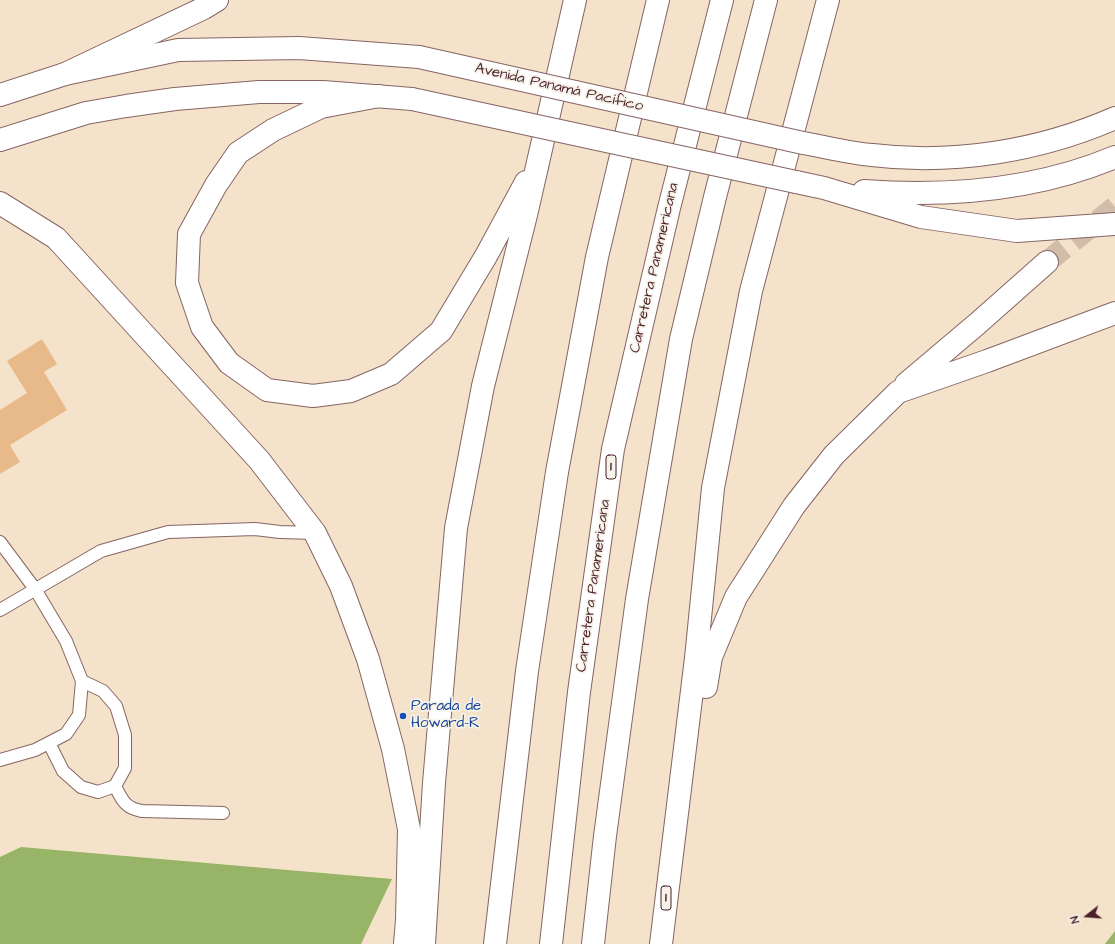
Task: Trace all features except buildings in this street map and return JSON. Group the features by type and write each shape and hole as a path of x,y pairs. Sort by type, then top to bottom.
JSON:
{"main road":[{"path":"65,74 204,8 217,0"},
{"path":"424,944 434,783 456,528 483,386 575,0"},
{"path":"496,944 527,671 557,472 597,257 658,0"},
{"name":"Carretera Panamericana","path":"551,944 579,692 613,450 669,208 722,0"},
{"path":"593,944 606,828 637,599 681,339 717,190 766,0"},
{"name":"1","path":"661,944 696,658 713,488 751,291 828,0"},
{"name":"Avenida Panamá Pacífico","path":"0,95 65,74 178,50 299,48 418,57 803,143 871,155 915,158 969,156 1013,149 1056,139 1115,118"},
{"path":"0,140 86,113 175,99 259,92 323,92 378,96 412,99 824,188 921,217 1017,231 1115,224"},
{"path":"378,96 321,107 273,130 238,153 216,185 190,234 188,283 202,327 229,364 267,390 313,396 352,391 391,374 441,331 486,256 539,156"},
{"path":"824,188 883,192 931,193 996,188 1053,178 1115,157"},
{"path":"0,203 56,238 259,460 316,533 341,586 368,659 394,749 409,829 405,944"},
{"path":"671,853 711,657 736,598 794,506 834,455 898,392 1047,262"},
{"path":"898,392 987,361 1115,312"}],"lane":[{"path":"0,610 101,551 168,532 255,529 280,532 316,533"},
{"path":"0,542 35,589 66,641 82,681 79,715 66,734 35,750 0,760"},
{"path":"49,743 63,771 81,787 98,792 115,786 125,768 125,735 116,706 103,691 82,681"},
{"path":"115,786 125,804 133,810 223,813"}],"green space":[{"path":"21,847 392,879 361,944 0,944 0,857"},
{"path":"1115,931 1115,944 1105,944"}],"tunnel":[{"path":"1047,262 1115,207"}],"place":[{"name":"Parada de Howard-R","path":"403,716"}]}
